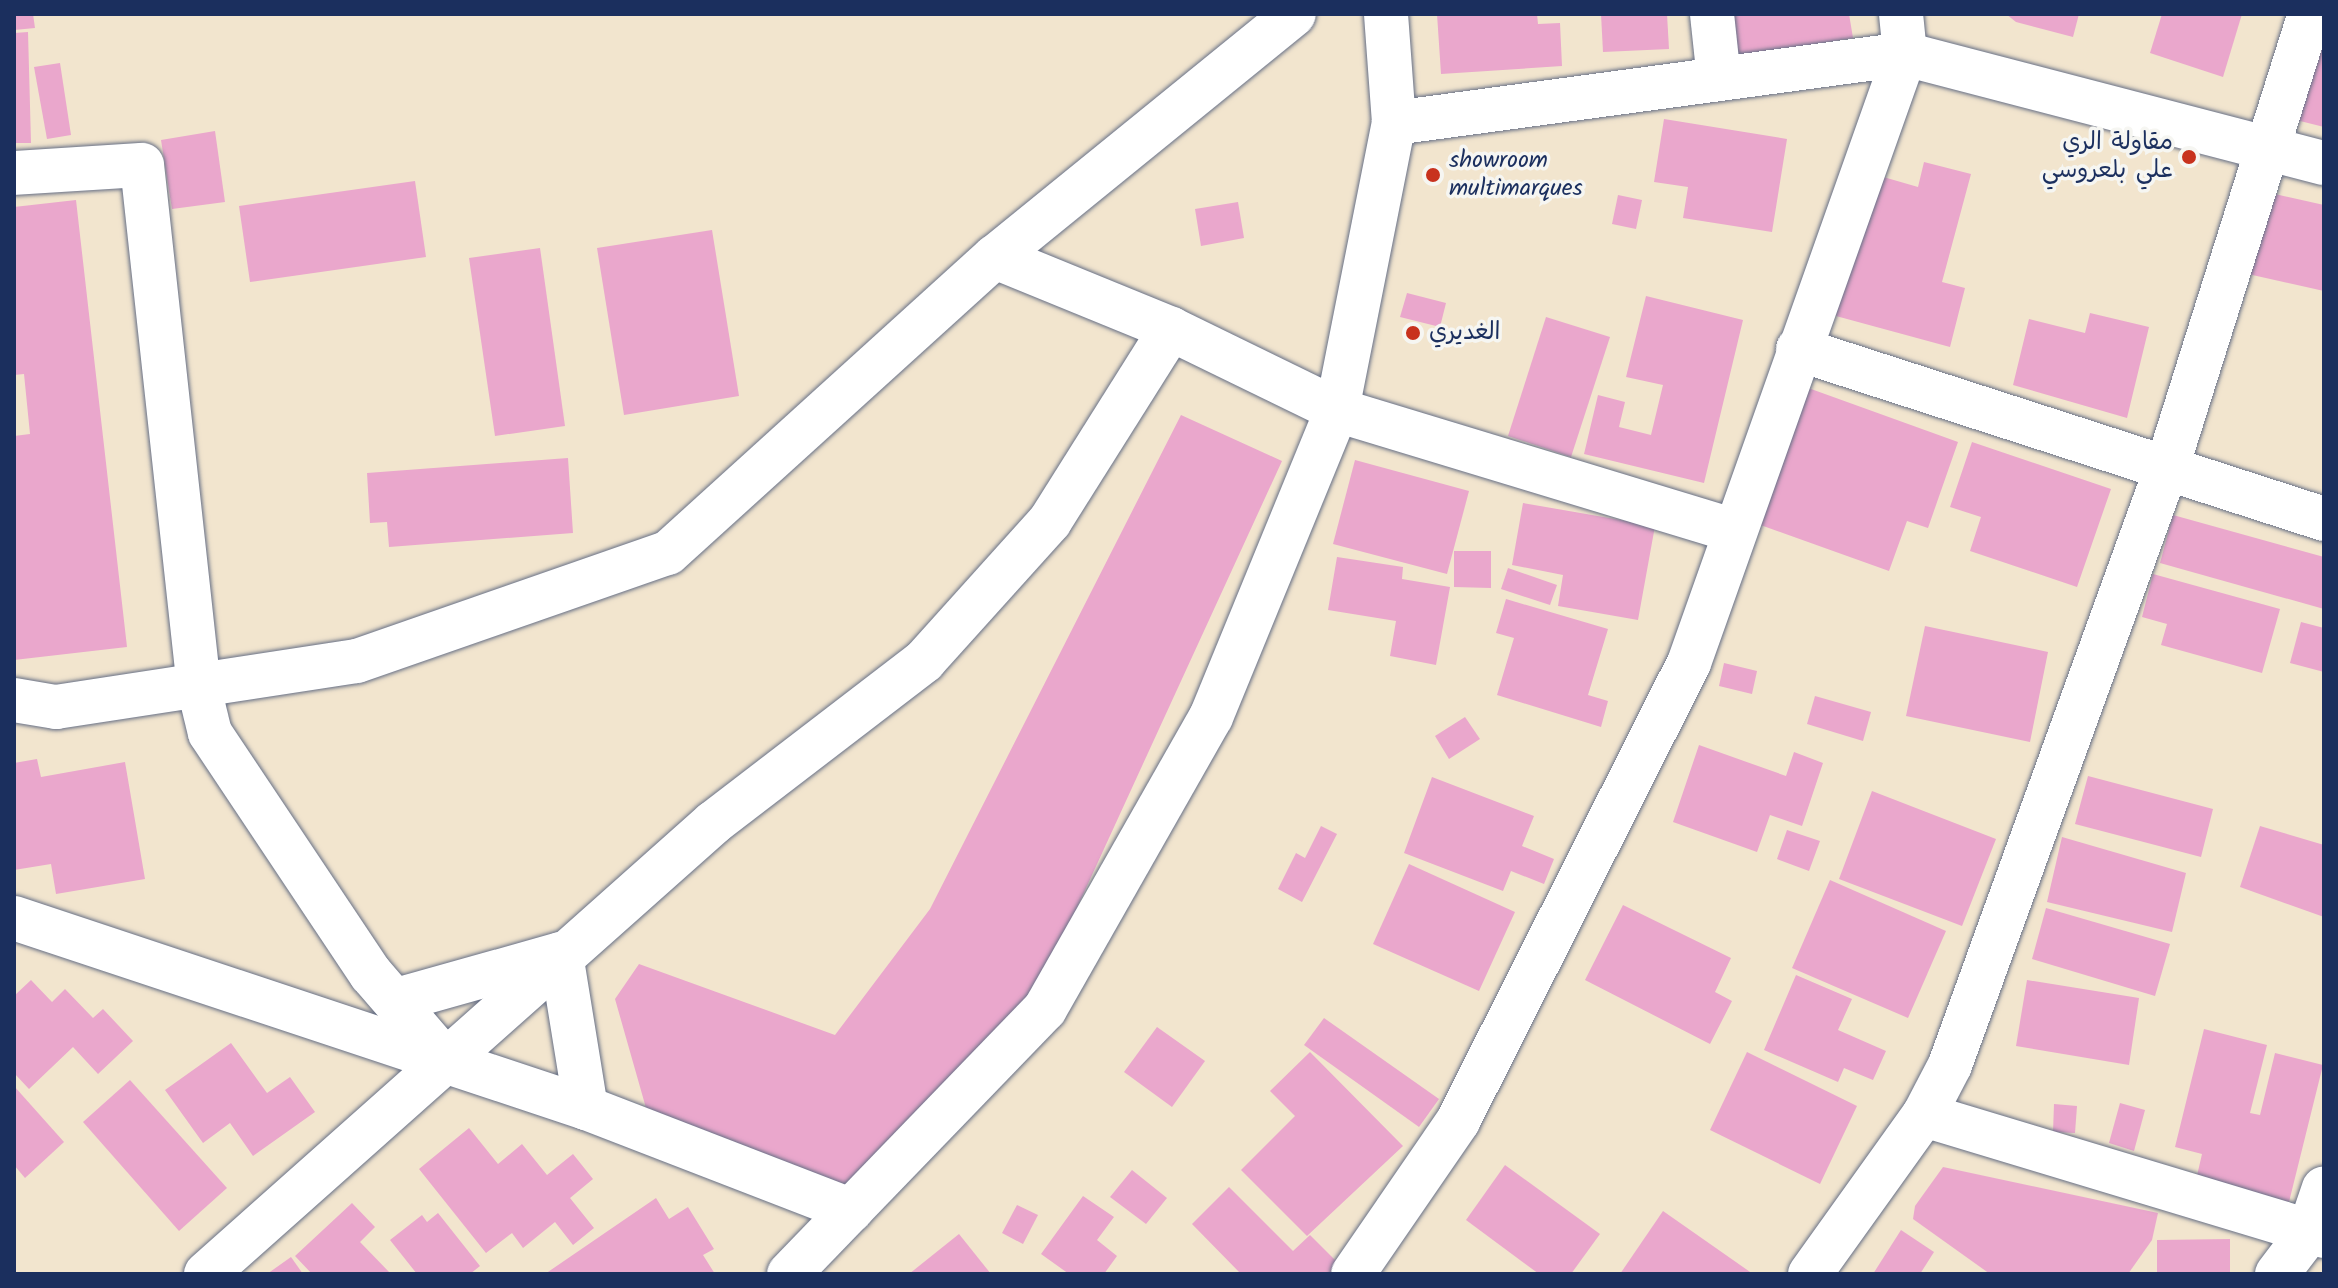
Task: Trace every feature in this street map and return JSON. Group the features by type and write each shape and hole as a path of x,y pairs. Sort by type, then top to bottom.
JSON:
{"street":[{"path":"14,700 56,707 199,688 357,661 668,553 995,257 1294,14"},
{"path":"789,1274 1045,1009 1211,717 1337,410 1394,123 1386,14"},
{"path":"1712,14 1719,79"},
{"path":"1810,1274 1924,1115 1950,1065 2167,467 2310,14"},
{"path":"1394,123 1719,79 1903,34 2324,163"},
{"path":"1353,1274 1458,1121 1689,663 1903,34"},
{"path":"14,173 142,165 199,688 210,733 371,974 397,1000 446,1061"},
{"path":"995,257 1171,329 1337,410 1733,530"},
{"path":"206,1274 548,973 561,954 713,823 924,661 1050,521 1171,329"},
{"path":"1798,349 2324,519"},
{"path":"17,923 586,1108 851,1210"},
{"path":"397,1000 561,954"},
{"path":"561,954 586,1108"},
{"path":"1924,1115 2316,1234"},
{"path":"2277,1274 2316,1234 2324,1188"}],"building":[{"path":"14,14 33,14 35,28 14,30"},
{"path":"1437,14 1537,14 1538,24 1560,23 1562,66 1441,74"},
{"path":"1601,14 1667,14 1669,49 1603,52"},
{"path":"1717,14 1849,14 1853,38 1724,59"},
{"path":"2006,14 2079,14 2073,37 2016,22"},
{"path":"2162,14 2242,14 2223,77 2150,53"},
{"path":"2324,14 2324,127 2296,120"},
{"path":"28,32 31,143 14,143 14,33"},
{"path":"60,63 71,135 47,139 34,67"},
{"path":"1664,119 1787,139 1772,232 1683,218 1688,187 1654,182"},
{"path":"215,131 225,202 172,209 161,140"},
{"path":"1924,162 1971,174 1942,282 1965,288 1950,347 1836,316 1873,174 1918,187"},
{"path":"415,181 426,257 250,282 239,206"},
{"path":"2266,192 2324,205 2324,291 2248,274"},
{"path":"1618,195 1642,200 1636,229 1612,224"},
{"path":"76,200 127,647 14,660 14,436 30,434 24,374 14,375 14,207"},
{"path":"1238,202 1244,238 1201,246 1195,209"},
{"path":"712,230 739,396 624,415 597,248"},
{"path":"540,248 565,426 495,436 469,258"},
{"path":"1407,293 1446,303 1440,327 1400,317"},
{"path":"1646,296 1743,320 1704,483 1584,454 1598,395 1625,402 1619,427 1651,435 1663,385 1626,377"},
{"path":"2090,313 2149,327 2127,418 2013,385 2029,319 2085,333"},
{"path":"1546,317 1610,337 1571,457 1508,436"},
{"path":"1800,385 1958,442 1928,528 1907,521 1889,571 1752,522"},
{"path":"1181,415 1282,461 1025,1021 865,1200 648,1115 615,999 639,964 835,1035 930,909"},
{"path":"1972,442 2111,489 2077,587 1970,551 1981,517 1950,507"},
{"path":"568,458 573,533 389,547 387,522 370,523 367,473"},
{"path":"1355,460 1469,491 1447,574 1333,544"},
{"path":"1523,503 1655,526 1638,620 1558,606 1563,575 1512,565"},
{"path":"2173,515 2324,557 2324,609 2160,563"},
{"path":"1454,551 1491,551 1491,588 1454,587"},
{"path":"1337,557 1403,567 1402,579 1450,587 1436,665 1390,656 1396,621 1328,610"},
{"path":"1508,568 1557,585 1550,605 1501,589"},
{"path":"2153,574 2280,609 2262,673 2161,645 2167,624 2142,617"},
{"path":"1506,599 1608,629 1588,695 1608,701 1601,727 1497,695 1514,638 1496,633"},
{"path":"2301,622 2324,628 2324,672 2290,663"},
{"path":"1925,626 2048,652 2030,742 1906,716"},
{"path":"1724,663 1757,671 1752,694 1719,686"},
{"path":"1815,696 1871,712 1863,741 1807,724"},
{"path":"1465,717 1480,739 1449,759 1435,736"},
{"path":"1699,745 1786,776 1794,752 1823,763 1802,826 1770,815 1757,852 1673,822"},
{"path":"37,759 41,777 125,762 145,879 56,894 51,864 14,870 14,763"},
{"path":"2088,776 2213,809 2201,857 2075,824"},
{"path":"1432,777 1534,816 1522,846 1554,859 1544,884 1511,871 1503,891 1404,853"},
{"path":"1872,791 1996,839 1962,926 1839,879"},
{"path":"1321,826 1337,834 1302,902 1278,889 1296,853 1305,858"},
{"path":"2260,826 2324,845 2324,917 2240,887"},
{"path":"1787,830 1820,841 1809,871 1777,859"},
{"path":"2062,837 2186,873 2172,932 2047,902"},
{"path":"1409,864 1515,912 1479,991 1373,944"},
{"path":"1830,880 1946,931 1908,1018 1792,968"},
{"path":"1623,905 1731,958 1715,992 1732,1001 1710,1044 1585,980"},
{"path":"2046,908 2170,944 2155,996 2032,959"},
{"path":"1796,975 1852,999 1838,1030 1886,1051 1873,1080 1844,1068 1838,1082 1764,1050"},
{"path":"31,980 52,1002 65,989 93,1018 103,1009 133,1041 98,1074 73,1047 29,1089 14,1073 14,996"},
{"path":"2027,980 2139,998 2129,1065 2016,1046"},
{"path":"1324,1018 1439,1099 1419,1127 1304,1045"},
{"path":"1157,1027 1205,1061 1172,1107 1124,1072"},
{"path":"2204,1029 2267,1045 2250,1113 2260,1115 2275,1053 2323,1065 2289,1202 2196,1180 2202,1154 2175,1147"},
{"path":"231,1043 267,1093 290,1077 315,1112 253,1156 230,1123 203,1143 165,1090"},
{"path":"1310,1052 1403,1146 1307,1236 1241,1170 1295,1116 1270,1091"},
{"path":"1747,1052 1857,1106 1820,1184 1710,1130"},
{"path":"130,1080 227,1188 179,1231 83,1122"},
{"path":"14,1086 64,1142 25,1178 14,1165"},
{"path":"2120,1103 2145,1110 2134,1151 2109,1143"},
{"path":"2054,1104 2077,1106 2075,1133 2053,1132"},
{"path":"469,1128 498,1164 522,1144 547,1175 573,1154 593,1179 570,1198 594,1228 573,1245 555,1222 523,1248 512,1233 486,1253 419,1169"},
{"path":"1505,1165 1600,1234 1571,1274 1539,1274 1466,1220"},
{"path":"1943,1167 2158,1213 2152,1240 2128,1274 1990,1274 1913,1219 1915,1206"},
{"path":"1132,1170 1167,1198 1146,1224 1110,1197"},
{"path":"1229,1187 1293,1251 1310,1235 1339,1264 1329,1274 1241,1274 1192,1224"},
{"path":"1083,1196 1114,1217 1097,1240 1117,1256 1104,1274 1069,1274 1041,1254"},
{"path":"656,1198 669,1219 688,1207 714,1249 703,1255 715,1274 545,1274"},
{"path":"352,1203 375,1227 360,1242 391,1274 312,1274 295,1256"},
{"path":"1017,1205 1038,1215 1023,1244 1002,1233"},
{"path":"1663,1211 1753,1274 1620,1274"},
{"path":"438,1213 480,1266 470,1274 417,1274 390,1240 422,1215 427,1222"},
{"path":"1901,1230 1934,1252 1920,1274 1873,1274"},
{"path":"959,1234 991,1274 909,1274"},
{"path":"2230,1239 2230,1274 2157,1274 2157,1240"},
{"path":"291,1257 303,1274 267,1274"}],"place":[{"name":"مقاولة الري علي بلعروسي","path":"2189,157"},
{"name":"showroom multimarques","path":"1433,175"},
{"name":"الغديري","path":"1413,333"}]}
